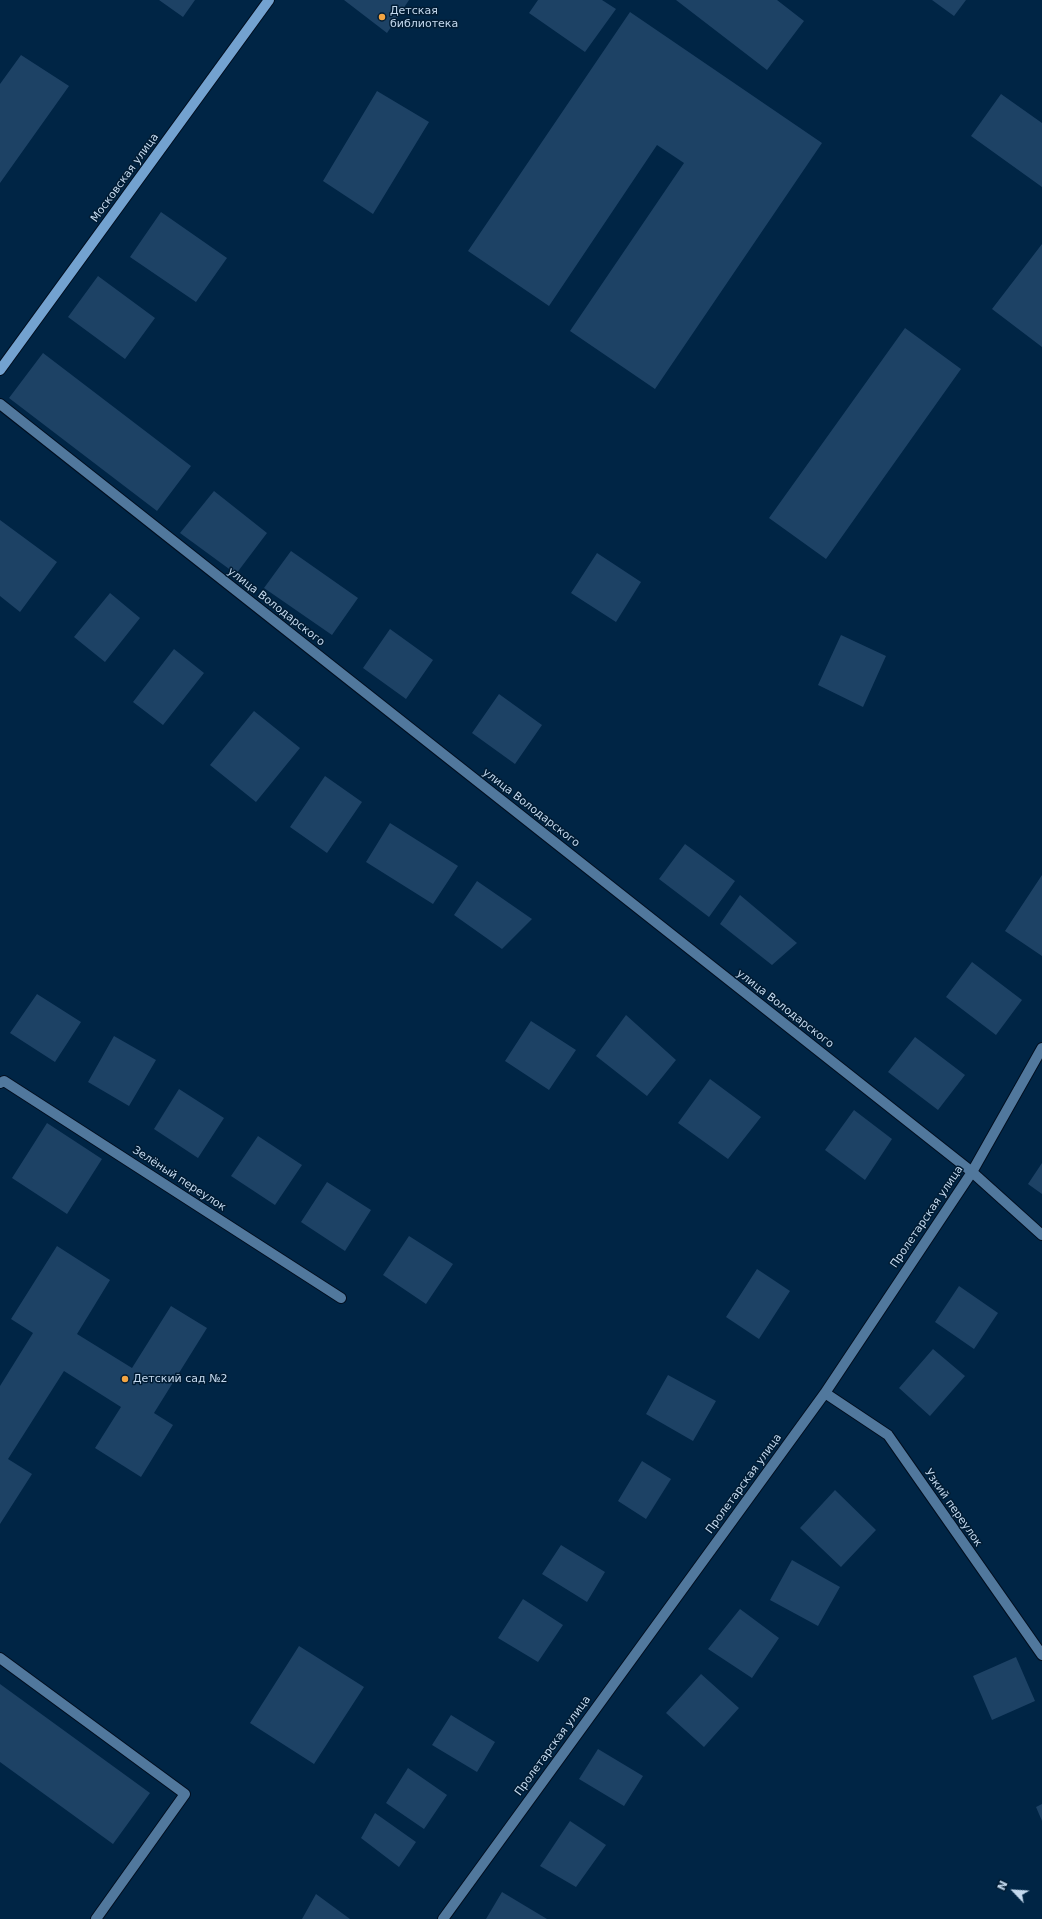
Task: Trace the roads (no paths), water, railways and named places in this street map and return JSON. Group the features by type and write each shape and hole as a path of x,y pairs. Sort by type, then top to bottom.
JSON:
{"main road":[{"name":"Московская улица","path":"0,370 269,0"}],"street":[{"name":"улица Володарского","path":"0,404 972,1172 1042,1235"},
{"name":"Пролетарская улица","path":"442,1919 825,1393 972,1172 1042,1048"},
{"name":"Зелёный переулок","path":"2,1082 341,1298"},
{"name":"Узкий переулок","path":"825,1393 888,1435 1042,1655"},
{"path":"0,1658 185,1794 96,1919"}],"place":[{"name":"Детская библиотека","path":"382,17"},
{"name":"Детский сад №2","path":"125,1379"}]}
